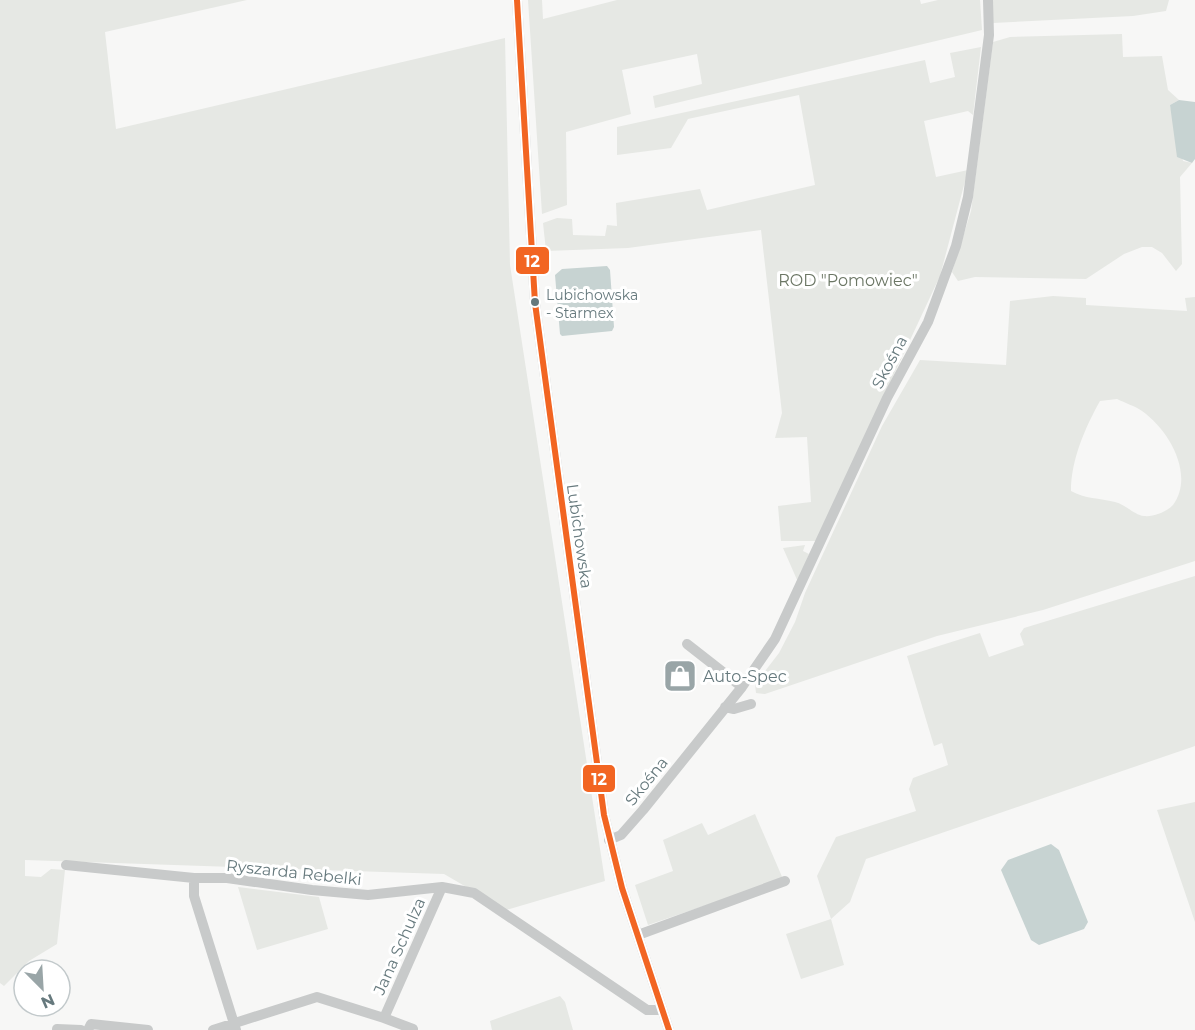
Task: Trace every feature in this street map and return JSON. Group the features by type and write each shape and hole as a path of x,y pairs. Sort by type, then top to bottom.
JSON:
{"street":[{"name":"Lubichowska","path":"517,0 535,303 609,840 669,1030"},
{"name":"Skośna","path":"609,840 621,835 742,687 775,639 887,398 928,322 956,246 968,197 988,35 988,0"},
{"path":"687,644 742,687"},
{"path":"725,707 734,709 751,704"},
{"name":"Ryszarda Rebelki","path":"66,865 194,878 227,878 368,895 442,887 474,892 647,1010 662,1010"},
{"path":"194,878 194,896 235,1027"},
{"path":"638,936 785,881"},
{"name":"Jana Schulza","path":"384,1018 442,887"},
{"name":"Jana Schulza","path":"213,1030 235,1027 317,997 412,1029"},
{"path":"87,1030 91,1024 148,1030"},
{"path":"57,1029 81,1030"}],"green space":[{"path":"0,0 247,0 105,32 116,129 505,38 510,265 605,881 506,910 444,874 25,860 25,876 41,877 51,869 65,870 57,944 34,958 12,958 12,978 4,986 0,983"},
{"path":"528,0 542,0 543,19 617,0 920,0 921,4 938,0 980,0 982,30 655,108 653,96 702,84 697,54 622,70 631,114 566,132 567,205 542,214"},
{"path":"993,0 1169,0 1166,11 1133,16 993,23"},
{"path":"1122,34 1123,57 1162,56 1168,90 1179,100 1170,105 1183,161 1192,163 1180,177 1182,264 1176,271 1162,253 1152,247 1142,247 1124,254 1086,279 975,277 958,281 952,272 971,211 993,42 1010,37"},
{"name":"ROD \"Pomowiec\"","path":"981,47 973,115 968,111 924,121 936,177 968,170 940,276 816,541 781,541 778,506 811,502 807,437 775,438 782,413 761,230 628,248 546,251 543,223 557,218 572,219 573,235 605,236 607,225 617,226 616,203 700,189 707,210 815,185 799,95 688,119 671,148 617,155 617,127 925,60 930,83 955,77 950,53"},
{"path":"1053,296 1086,298 1086,305 1187,311 1185,298 1195,297 1195,561 1043,610 937,636 765,694 756,693 755,684 779,653 795,622 805,593 882,426 920,360 1006,365 1010,301","holes":["1117,399 1139,409 1152,419 1176,454 1180,467 1179,493 1173,505 1156,515 1140,515 1119,503 1087,497 1071,491 1073,468 1089,422 1100,401"]},
{"path":"805,545 803,551 809,554 798,582 783,548"},
{"path":"1195,576 1195,746 866,859 850,902 831,919 817,876 836,837 916,811 909,789 913,778 948,765 942,743 934,746 907,656 980,633 989,657 1024,645 1020,634 1024,628"},
{"path":"1195,802 1195,922 1157,810"},
{"path":"755,814 783,879 648,925 635,885 673,871 663,840 702,823 708,835"},
{"path":"238,887 319,897 328,929 257,950"},
{"path":"831,919 844,965 801,979 786,934"},
{"path":"560,996 565,1002 573,1030 492,1030 490,1021"}],"shaded area":[{"path":"1179,100 1195,102 1195,159 1192,163 1177,157 1170,105"},
{"path":"607,266 610,270 614,327 612,331 562,336 555,275 562,269"},
{"path":"1051,844 1059,850 1088,922 1084,929 1039,945 1031,940 1001,870 1008,860"}],"transit line":[{"name":"12","path":"517,0 535,303 604,815 622,888 669,1030"}],"place":[{"name":"Lubichowska - Starmex","path":"535,302"},
{"name":"Auto-Spec","path":"680,676"}]}
